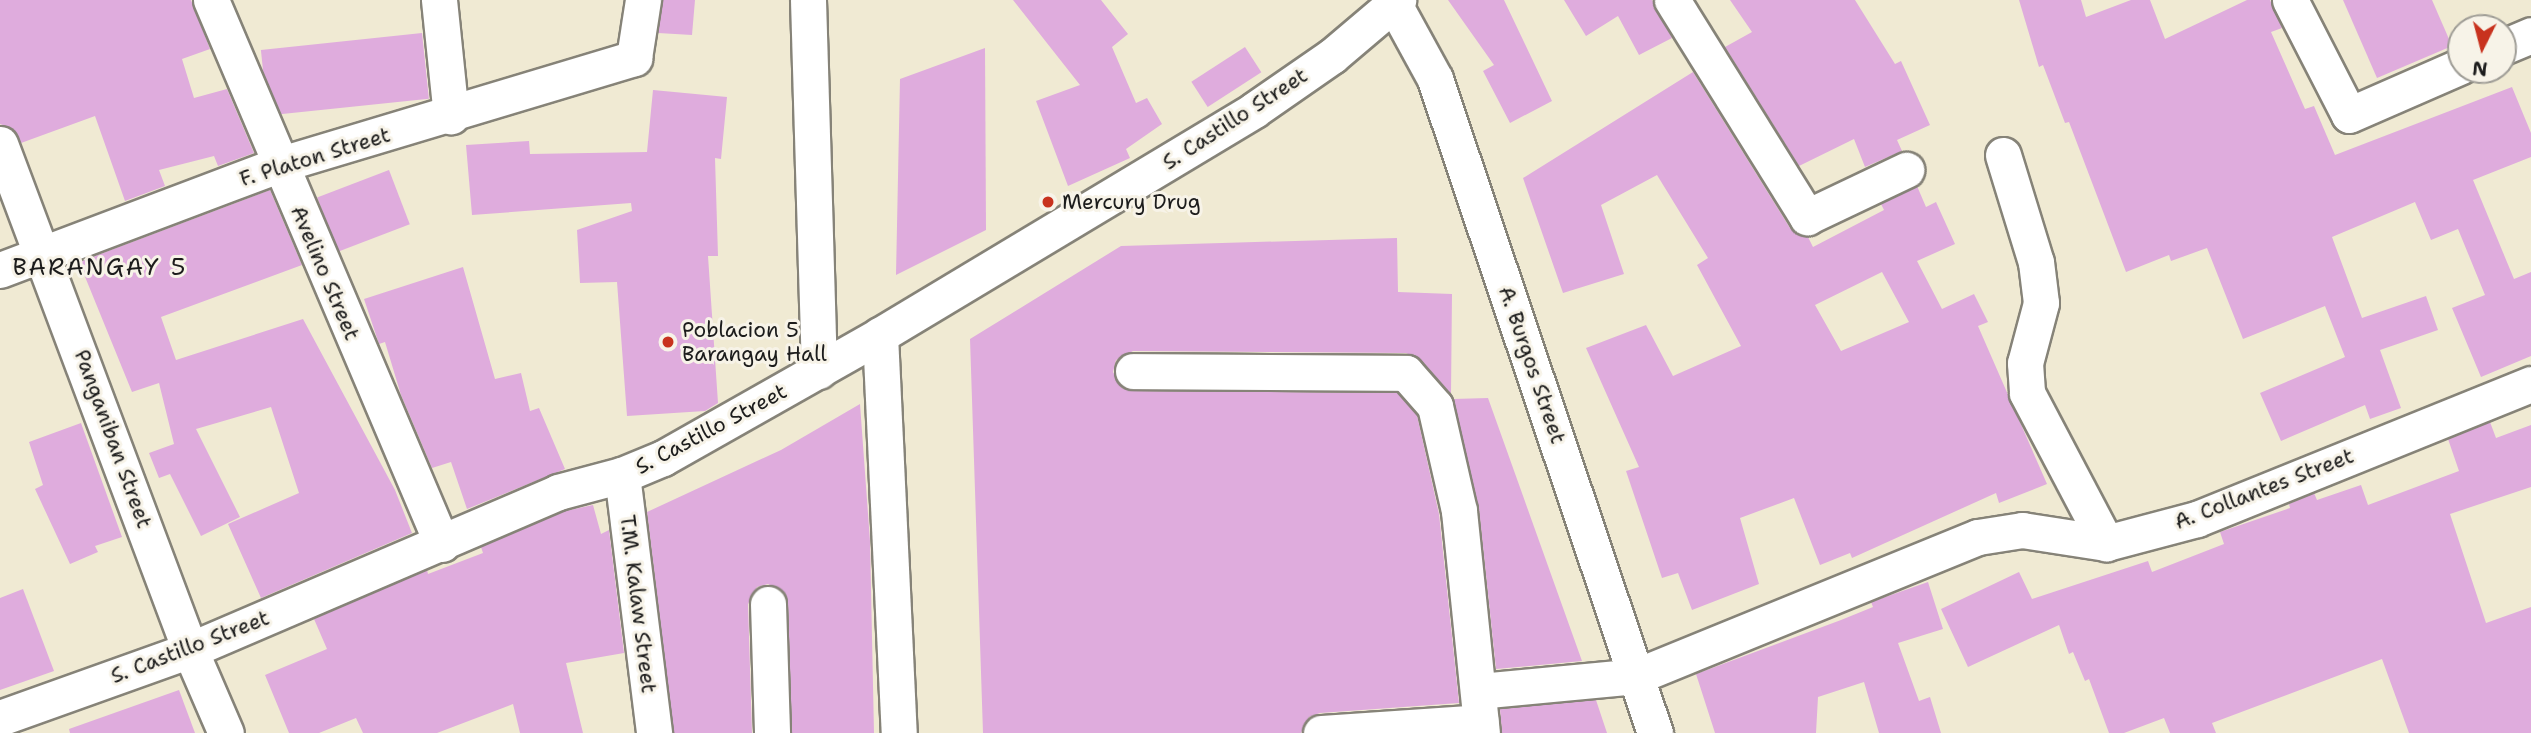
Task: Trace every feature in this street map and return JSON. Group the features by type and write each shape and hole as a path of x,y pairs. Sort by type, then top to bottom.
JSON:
{"street":[{"name":"Avelino Street","path":"211,0 278,165 442,544"},
{"path":"439,0 451,117"},
{"name":"F. Platon Street","path":"0,270 278,165 451,117 634,58 643,0"},
{"path":"808,0 819,371"},
{"path":"1672,0 1807,217 1906,170"},
{"path":"2290,0 2349,115 2447,72"},
{"name":"S. Castillo Street","path":"0,718 190,650 558,492 622,475 663,458 819,371 1254,110 1332,56 1396,2"},
{"name":"A. Burgos Street","path":"1396,2 1435,79 1655,733"},
{"name":"Panganiban Street","path":"0,144 45,254 190,650 226,733"},
{"path":"2003,155 2036,262 2041,303 2025,363 2027,393 2106,543"},
{"path":"880,335 899,733"},
{"path":"1133,371 1406,373 1435,406 1453,485 1481,715"},
{"name":"A. Collantes Street","path":"1321,733 1481,715 1637,676 1978,537 2022,530 2106,543 2197,519 2531,384"},
{"name":"T.M. Kalaw Street","path":"622,475 654,733"},
{"path":"768,604 772,733"}],"building":[{"path":"0,0 191,0 210,49 182,59 194,98 227,89 254,153 218,166 214,156 159,170 165,186 125,201 95,116 21,143 13,129 0,124"},
{"path":"663,0 695,0 692,35 658,33"},
{"path":"1013,0 1101,0 1128,34 1112,47 1136,103 1147,98 1162,124 1126,149 1130,158 1068,186 1036,101 1080,85"},
{"path":"1448,0 1504,0 1552,101 1510,123 1483,71 1494,65"},
{"path":"1564,0 1652,0 1672,38 1639,55 1618,16 1586,36"},
{"path":"1730,0 1855,0 1895,64 1901,61 1930,125 1897,140 1902,151 1865,167 1854,139 1799,166 1725,47 1752,32"},
{"path":"2019,0 2081,0 2086,17 2131,0 2150,0 2165,39 2247,0 2270,0 2282,28 2271,32 2305,109 2314,106 2335,155 2512,87 2531,133 2531,157 2473,180 2514,279 2531,272 2531,356 2481,377 2452,308 2485,295 2458,229 2431,240 2415,202 2332,237 2362,318 2426,296 2438,330 2380,350 2401,408 2370,419 2365,405 2281,441 2260,393 2345,357 2325,306 2243,339 2207,248 2171,261 2169,255 2126,272 2069,122 2065,123 2043,65 2039,67"},
{"path":"2343,0 2432,0 2447,34 2447,48 2377,78"},
{"path":"422,33 429,99 268,116 261,50"},
{"path":"1245,47 1261,72 1208,107 1191,82"},
{"path":"985,48 986,230 896,275 900,79"},
{"path":"1693,72 1790,228 1808,237 1813,247 1884,210 1881,204 1917,186 1926,207 1936,202 1955,244 1917,261 1942,309 1974,294 1988,322 1978,326 2047,484 1999,503 1996,493 1852,558 1850,553 1820,565 1794,498 1740,518 1759,584 1692,610 1678,573 1662,578 1626,471 1639,467 1586,348 1646,325 1673,376 1741,346 1697,265 1708,258 1657,175 1601,205 1624,274 1563,293 1523,178","holes":["1882,272 1909,322 1841,351 1815,305"]},
{"path":"653,90 727,97 721,159 715,158 718,256 708,256 718,403 705,411 627,416 617,282 580,283 577,230 632,211 631,203 472,215 466,145 529,141 530,154 647,152"},
{"path":"389,170 410,224 338,252 317,198"},
{"path":"270,190 302,265 161,317 176,360 303,319 395,490 412,533 261,598 228,524 299,493 271,407 196,429 240,517 201,536 170,474 159,478 149,453 174,444 159,383 132,392 79,262"},
{"path":"1397,238 1398,292 1452,294 1451,394 1421,360 1406,353 1133,351 1116,360 1113,372 1122,388 1133,391 1397,393 1417,415 1439,514 1459,703 1320,713 1309,717 1301,733 983,733 970,339 1121,246"},
{"path":"463,267 495,379 521,373 530,411 539,408 565,469 467,509 451,462 432,468 401,395 385,342 379,344 364,299"},
{"path":"1488,398 1582,661 1496,669 1479,509 1453,399"},
{"path":"860,404 870,541 874,733 792,733 788,603 785,593 768,584 757,587 748,604 752,733 674,733 647,512 781,450"},
{"path":"2490,422 2496,438 2531,425 2531,487 2450,514 2486,623 2531,607 2531,733 2409,733 2382,659 2212,723 2216,733 2170,733 2164,718 2124,733 2109,733 2089,679 2085,681 2073,652 2069,654 2059,625 1968,667 1941,609 2019,572 2032,599 2148,561 2152,572 2224,544 2220,532 2290,508 2289,504 2314,493 2317,500 2361,485 2368,505 2459,471 2448,439"},
{"path":"81,423 122,537 95,546 98,552 70,564 35,489 43,485 29,442"},
{"path":"593,505 601,534 609,530 624,653 566,663 583,733 520,733 513,704 437,733 363,733 356,718 319,733 289,733 265,675 327,649 314,619 427,570 428,574 483,553 481,547 565,511"},
{"path":"1928,582 1943,629 1898,643 1919,701 1930,697 1941,733 1879,733 1864,682 1818,697 1816,733 1715,733 1696,674 1841,620 1873,607 1871,602"},
{"path":"23,589 54,671 0,690 0,598"},
{"path":"179,690 195,733 70,733 69,729"},
{"path":"1596,700 1607,733 1502,733 1500,709"}],"place":[{"name":"Mercury Drug","path":"1048,202"},
{"name":"Poblacion 5 Barangay Hall","path":"668,342"}],"district":[{"name":"BARANGAY 5","path":"100,268"}]}
